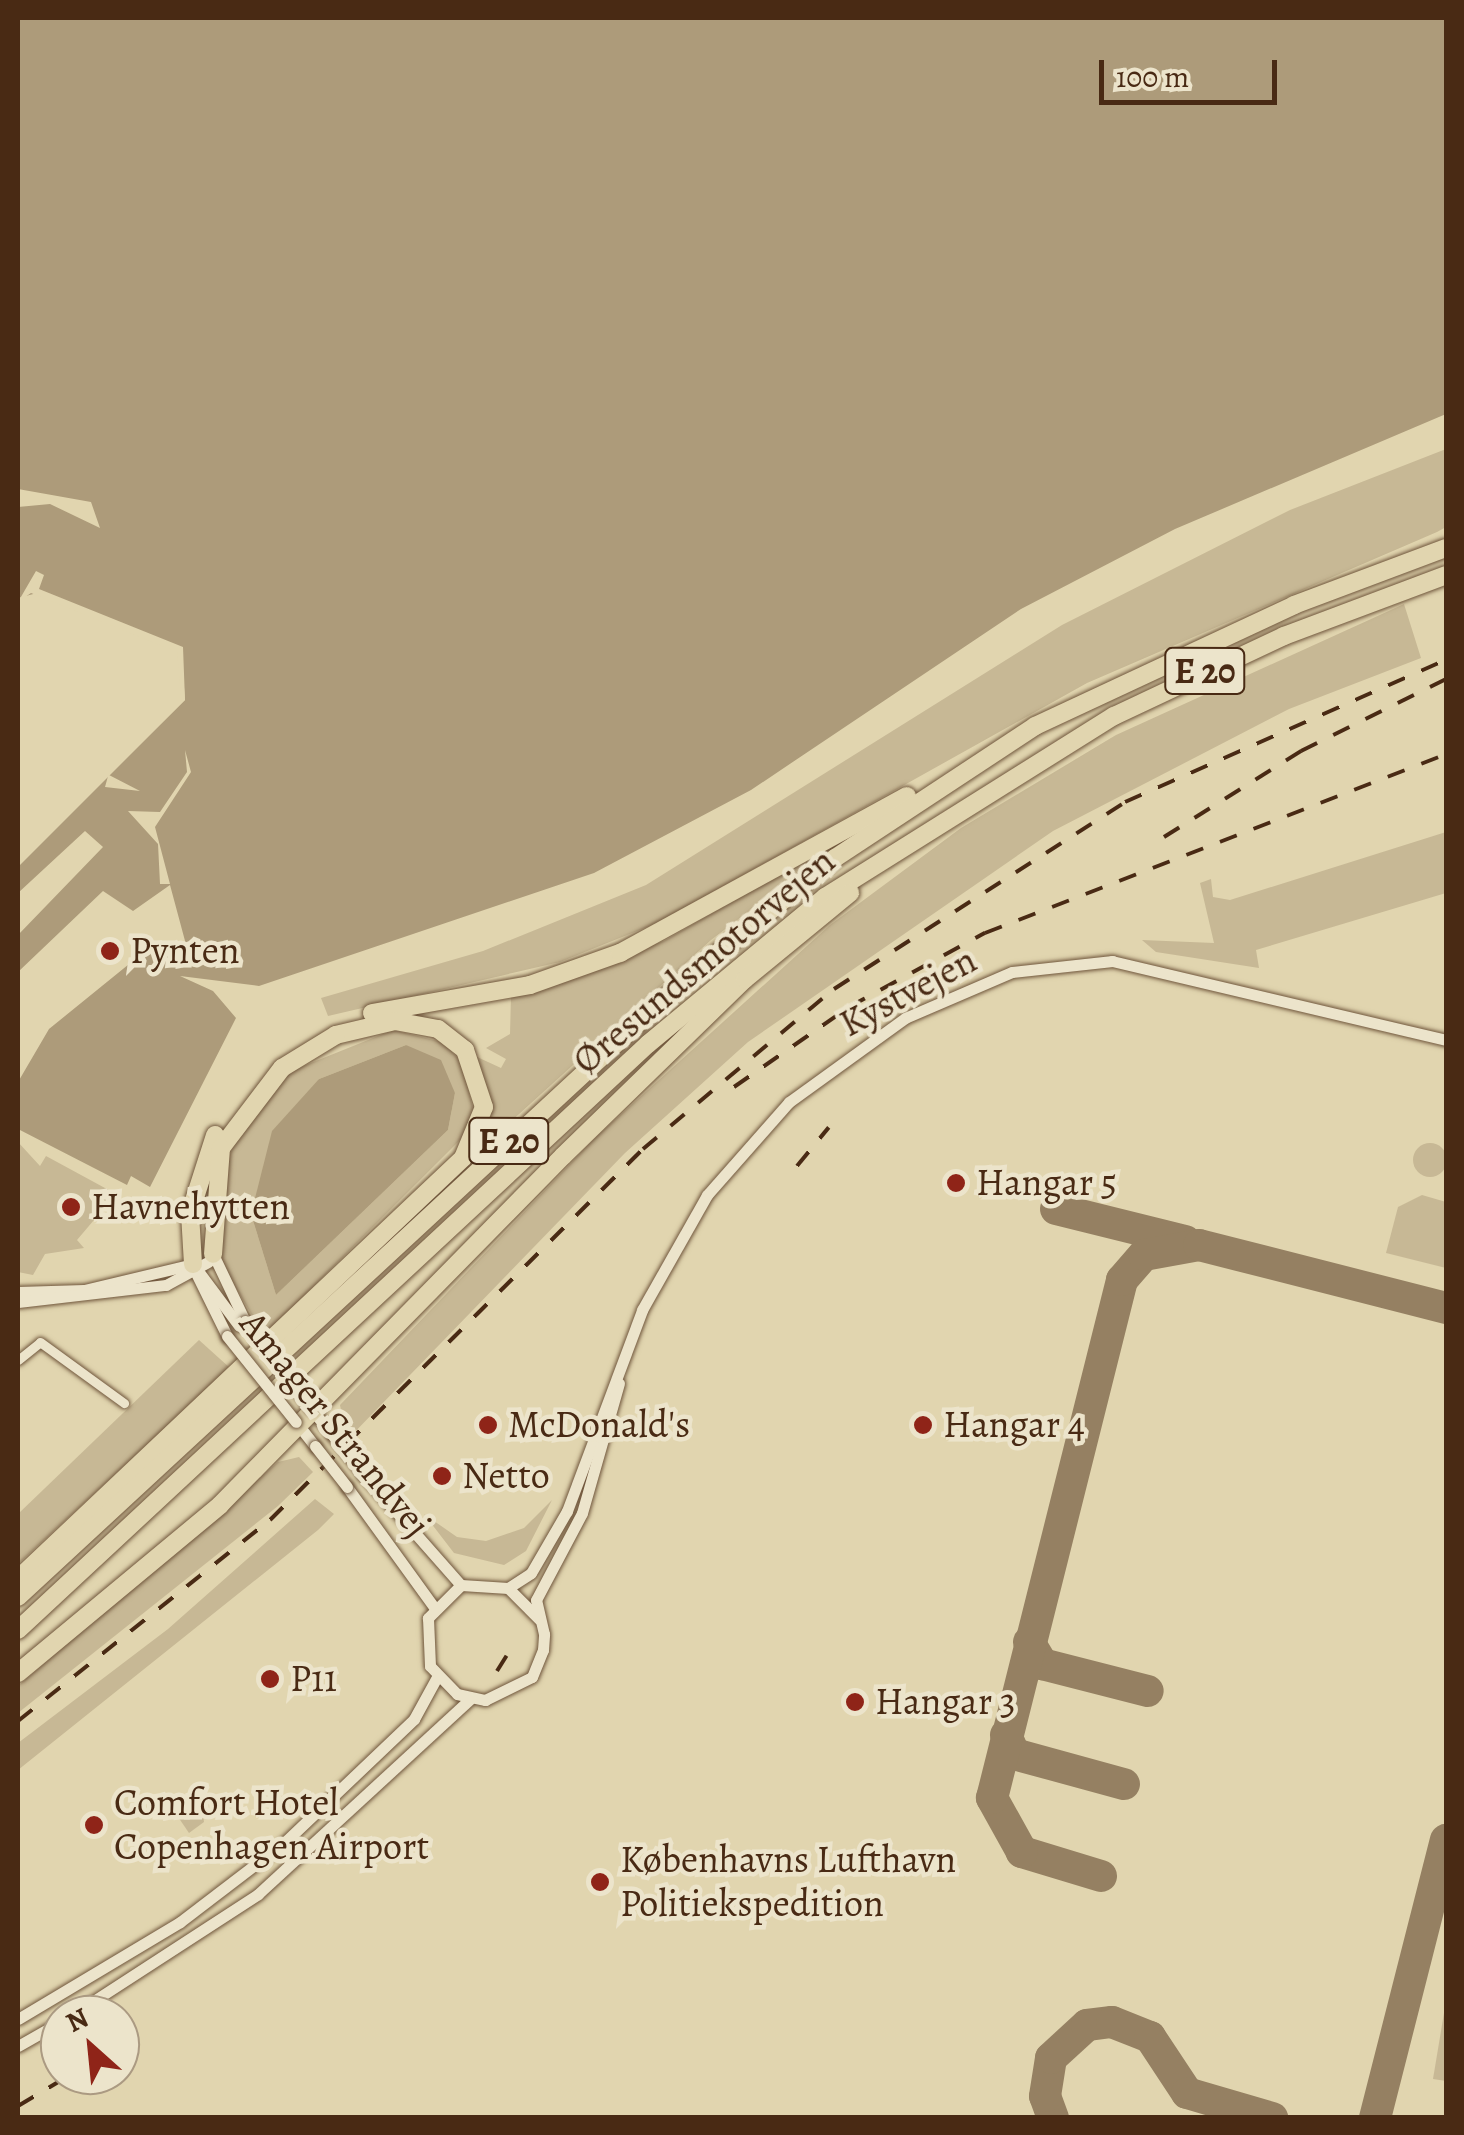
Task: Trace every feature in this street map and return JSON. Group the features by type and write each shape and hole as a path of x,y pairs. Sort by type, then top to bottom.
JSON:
{"highway":[{"path":"1389,568 1446,535"},
{"name":"Øresundsmotorvejen","path":"18,1597 687,978 835,858 1035,726 1389,568 1446,548"},
{"name":"Øresundsmotorvejen","path":"18,1630 733,970 977,795 1196,676 1446,575"},
{"path":"1413,586 1446,583"},
{"path":"201,1265 190,1212 216,1132 256,1076 301,1040 356,1017 530,986 620,953 1035,726"},
{"path":"18,1673 314,1412 745,979 977,795"},
{"path":"18,1580 463,1158 484,1107 465,1050 438,1029 395,1020 336,1035 282,1068 222,1148 201,1265"}],"street":[{"name":"Kystvejen","path":"508,1588 530,1573 557,1532 661,1270 742,1150 843,1059 974,984 1045,964 1112,961 1446,1040"},
{"path":"18,1292 84,1290 201,1265"},
{"path":"18,1302 89,1299 201,1265"},
{"name":"Amager Strandvej","path":"201,1265 242,1324 363,1474 461,1585"},
{"name":"Amager Strandvej","path":"201,1265 227,1336 348,1487 434,1607"},
{"path":"18,1360 40,1342 124,1403"},
{"name":"Kystvejen","path":"539,1618 536,1600 582,1513 620,1379"},
{"path":"461,1585 508,1588 539,1618 543,1650 532,1677 500,1698 470,1698 436,1677 424,1642 434,1607 461,1585"},
{"path":"18,2020 180,1922 286,1841 414,1719 436,1677"},
{"path":"103,1995 255,1896 470,1698"},
{"path":"18,2046 40,2033"}],"shaded area":[{"path":"18,18 1446,18 1446,414 1175,529 1021,609 751,790 594,873 259,986 180,976 213,991 236,1018 150,1187 131,1176 127,1185 18,1129 18,1082 49,1029 155,943 188,952 170,885 133,911 103,891 18,972 18,935 103,847 85,831 18,893 18,867 185,700 181,649 37,593 18,598"},
{"path":"1446,449 1446,527 1437,532 1087,683 657,923 560,962 328,1016 321,998 483,951 646,885 1062,625 1290,510"},
{"path":"1404,604 1421,658 1289,709 1053,831 748,1042 625,1153 347,1440 340,1405 595,1138 830,925 961,828 1116,735"},
{"path":"1446,832 1446,893 1256,950 1259,968 1156,952 1142,940 1214,943 1200,883 1211,879 1213,897 1230,900"},
{"path":"850,834 711,940 465,1163 499,1128 493,1121 484,1130 490,1096 475,1056 501,1068 506,1059 486,1048 510,1034 511,996 664,941"},
{"path":"393,1030 442,1042 462,1062 473,1109 463,1137 264,1336 221,1262 225,1167 237,1137 291,1071","holes":["406,1045 455,1093 448,1130 276,1295 251,1214 319,1079"]},
{"path":"406,1045 441,1060 455,1093 448,1130 276,1295 251,1214 272,1131 319,1079"},
{"path":"18,1142 40,1166 46,1156 116,1194 77,1240 84,1248 45,1254 33,1275 18,1272"},
{"path":"1430,1143 1442,1148 1447,1160 1442,1172 1430,1177 1418,1172 1413,1160 1418,1148"},
{"path":"1422,1195 1446,1202 1446,1268 1386,1253 1398,1207"},
{"path":"199,1340 230,1368 18,1564 18,1514"},
{"path":"299,1457 313,1472 278,1506 18,1713 18,1686 278,1462"},
{"path":"315,1499 334,1514 318,1530 18,1770 18,1743 168,1629"},
{"path":"552,1500 526,1551 504,1565 454,1553 424,1514 457,1537 486,1541 524,1528"},
{"path":"172,1808 203,1815 204,1822 189,1833"},
{"path":"1446,2001 1446,2081 1433,2079"}],"pier":[{"path":"18,489 91,502 100,528 50,504 18,507"},
{"path":"36,571 44,575 39,589 183,647 185,700 109,775 140,791 105,787 108,776 112,767 181,698 177,652 31,593 18,602"},
{"path":"185,750 191,772 155,827 170,884 160,884 158,844 128,811 160,812 187,772"}],"taxiway":[{"path":"1056,1209 1185,1241"},
{"path":"1101,1876 1022,1852 992,1798 1122,1280 1144,1255 1199,1245 1446,1308"},
{"path":"1029,1642 1042,1664 1148,1691"},
{"path":"1006,1735 1014,1754 1124,1784"},
{"path":"1375,2118 1446,1840"},
{"path":"1053,2118 1045,2096 1051,2058 1087,2025 1112,2022 1150,2037 1187,2093 1272,2118"}],"railway":[{"path":"18,1721 270,1520 643,1149 834,989 1125,802 1446,660"},
{"path":"1164,837 1301,751 1446,679"},
{"path":"734,1087 849,1007 985,933 1446,754"},
{"path":"797,1166 829,1127"},
{"path":"497,1671 516,1641"},
{"path":"18,2106 40,2093"}],"place":[{"name":"Pynten","path":"110,951"},
{"name":"Hangar 5","path":"956,1183"},
{"name":"Havnehytten","path":"71,1207"},
{"name":"McDonald's","path":"488,1425"},
{"name":"Hangar 4","path":"923,1425"},
{"name":"Netto","path":"442,1476"},
{"name":"P11","path":"270,1679"},
{"name":"Hangar 3","path":"855,1702"},
{"name":"Comfort Hotel Copenhagen Airport","path":"94,1825"},
{"name":"Københavns Lufthavn Politiekspedition","path":"600,1882"}]}
